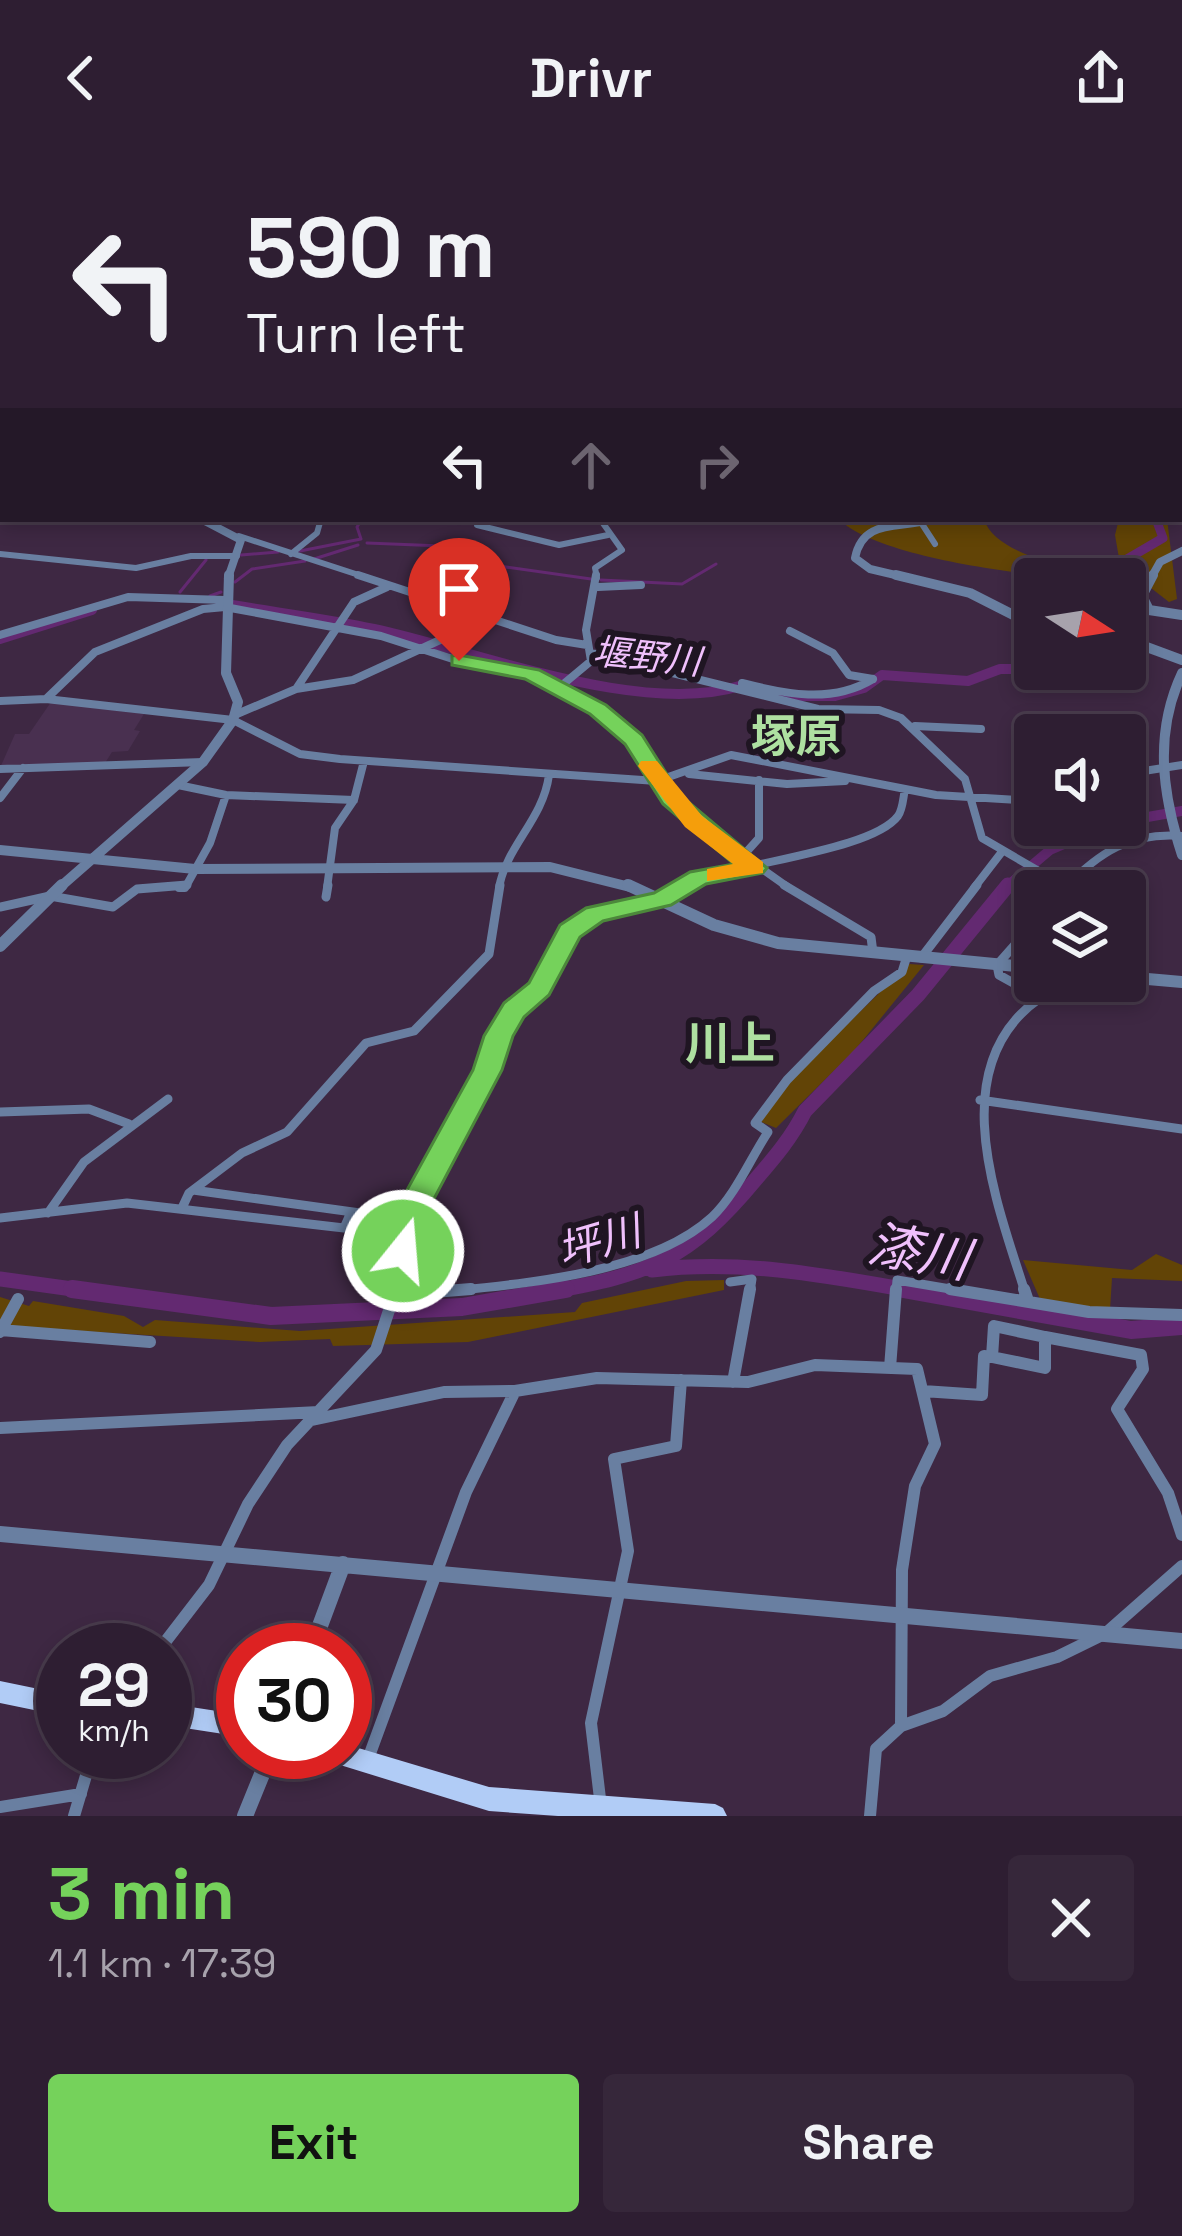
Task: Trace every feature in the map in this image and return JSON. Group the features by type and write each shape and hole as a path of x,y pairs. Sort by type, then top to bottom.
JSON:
{"main road":[{"path":"0,1692 36,1699"},
{"path":"372,1766 489,1799 715,1816"}],"street":[{"path":"291,554 317,533 320,522"},
{"path":"568,681 591,661 598,586 595,568 622,550 602,522"},
{"path":"935,544 927,522 867,531 857,541 855,558 870,569 970,593 1014,615"},
{"path":"224,523 239,536 387,587 589,649 734,685 795,697 857,689 873,679 849,675 833,653 790,631"},
{"path":"478,525 561,548 580,548 608,535"},
{"path":"0,946 88,860 203,762 235,717 238,702 226,673 225,603 239,536"},
{"path":"1182,551 1160,562 1142,596 1149,610 1182,615"},
{"path":"0,554 136,568 191,556 237,556"},
{"path":"598,586 641,585"},
{"path":"296,689 354,602 387,587"},
{"path":"0,635 128,597 225,603 340,624 568,681 624,730 657,781 694,821 754,868 863,931 871,937 873,953"},
{"path":"46,699 95,652 225,603"},
{"path":"235,717 296,689 353,680 490,617"},
{"path":"1146,647 1182,660"},
{"path":"1182,674 1166,715 1164,768 1182,855"},
{"path":"767,690 818,710 879,710 914,726 965,779 982,838 1036,870"},
{"path":"0,701 46,699 235,717 300,754 364,761 657,781 730,755 905,789 1014,799"},
{"path":"914,726 981,729"},
{"path":"326,897 335,828 354,800 364,761"},
{"path":"0,770 203,762"},
{"path":"1146,771 1182,766"},
{"path":"0,798 23,768"},
{"path":"680,773 856,781"},
{"path":"182,1208 194,1190 242,1153 287,1132 366,1043 414,1030 489,954 503,866 529,833 546,799 550,776"},
{"path":"741,857 759,838 759,780"},
{"path":"178,785 226,795 354,800"},
{"path":"180,1623 209,1585 273,1464 366,1364 387,1326 412,1210 488,1070 499,1036 514,1010 540,988 569,931 595,914 662,899 699,878 754,868 887,826 902,813 905,789"},
{"path":"0,907 50,896 113,907 136,889 185,888 226,795"},
{"path":"1087,870 1122,838 1154,832 1179,836"},
{"path":"0,850 195,869 503,866 588,872 743,935 1014,966"},
{"path":"395,1295 497,1287 621,1263 675,1245 713,1216 768,1132 755,1123 787,1080 874,991 902,971 1001,853"},
{"path":"997,965 1014,946"},
{"path":"997,965 1000,975 1040,998 994,1049 980,1100 990,1173 1028,1301"},
{"path":"1146,979 1182,982"},
{"path":"48,1213 70,1174 129,1124 168,1099"},
{"path":"980,1100 1182,1129"},
{"path":"0,1112 89,1109 129,1124"},
{"path":"194,1190 351,1212 412,1210"},
{"path":"0,1218 128,1203 344,1228 351,1212"},
{"path":"730,1282 752,1279 733,1382"},
{"path":"890,1368 897,1280 1106,1314 1182,1315"},
{"path":"18,1299 0,1331 150,1342"},
{"path":"992,1357 994,1326 1141,1355 1143,1369 1117,1409 1168,1493 1182,1535"},
{"path":"923,1391 982,1396 984,1356 1045,1368 1046,1337"},
{"path":"0,1428 35,1431 146,1424 162,1418 316,1416 444,1392 515,1390 597,1378 733,1382 758,1381 815,1365 917,1369 935,1444 915,1486 900,1613 901,1726"},
{"path":"589,1810 591,1723 628,1550 614,1460 676,1446 681,1380"},
{"path":"372,1747 466,1492 515,1390"},
{"path":"0,1534 1182,1641"},
{"path":"321,1623 343,1564"},
{"path":"870,1816 876,1749 901,1726 944,1711 990,1676 1057,1657 1106,1633 1182,1565"},
{"path":"74,1816 85,1779"},
{"path":"245,1816 260,1779"},
{"path":"0,1807 81,1794"}],"shaded area":[{"path":"843,522 986,522 1002,541 1036,558 1014,558 1014,572 887,545"},
{"path":"1118,522 1167,522 1177,599 1169,602 1146,584 1146,558 1119,558"},
{"path":"51,702 144,714 128,751 112,752 105,763 0,768 15,734 29,734"},
{"path":"909,964 924,965 855,1050 776,1128 759,1121 789,1081"},
{"path":"1156,1254 1182,1265 1182,1281 1112,1278 1110,1310 1040,1299 1023,1260 1132,1270"},
{"path":"724,1280 724,1290 468,1342 333,1346 330,1339 260,1342 0,1326 0,1297 29,1306 33,1301 124,1316 143,1327 155,1320 300,1331 575,1312 582,1303 686,1281"}],"waterway":[{"path":"300,551 361,539 360,522"},
{"name":"堰野川","path":"1129,558 1163,538 1157,522"},
{"path":"367,543 442,546 470,562 591,579"},
{"path":"314,559 358,545"},
{"path":"241,555 278,552"},
{"path":"180,592 206,560"},
{"path":"235,582 252,569 305,561"},
{"path":"601,580 682,584 716,564"},
{"path":"210,596 221,592"},
{"name":"堰野川","path":"220,603 374,629 609,688 703,693 743,685"},
{"name":"堰野川","path":"0,639 92,610"},
{"name":"堰野川","path":"781,696 835,696 864,688 882,675 968,681 1014,669"},
{"name":"坪川","path":"1146,817 1182,811"},
{"name":"坪川","path":"1007,887 1059,846"},
{"name":"坪川","path":"548,1292 641,1270 688,1246 710,1228 776,1155 805,1111 918,995 1007,887"},
{"name":"漆川","path":"652,1270 753,1268 919,1292"},
{"name":"坪川","path":"0,1279 88,1291"},
{"name":"坪川","path":"72,1289 88,1291"},
{"name":"坪川","path":"88,1291 271,1316 462,1307 566,1289"},
{"name":"漆川","path":"903,1289 1131,1330 1182,1326"},
{"name":"坪川","path":"88,1291 94,1292"}],"slow traffic":[{"path":"649,766 671,799 754,868 716,875"}],"district":[{"name":"塚原","path":"796,736"},
{"name":"川上","path":"730,1043"}],"route":[{"path":"403,1251 412,1210 488,1070 499,1036 514,1010 540,988 569,931 595,914 662,899 699,878 754,868 671,799 634,740 598,709 531,674 459,661"}]}
